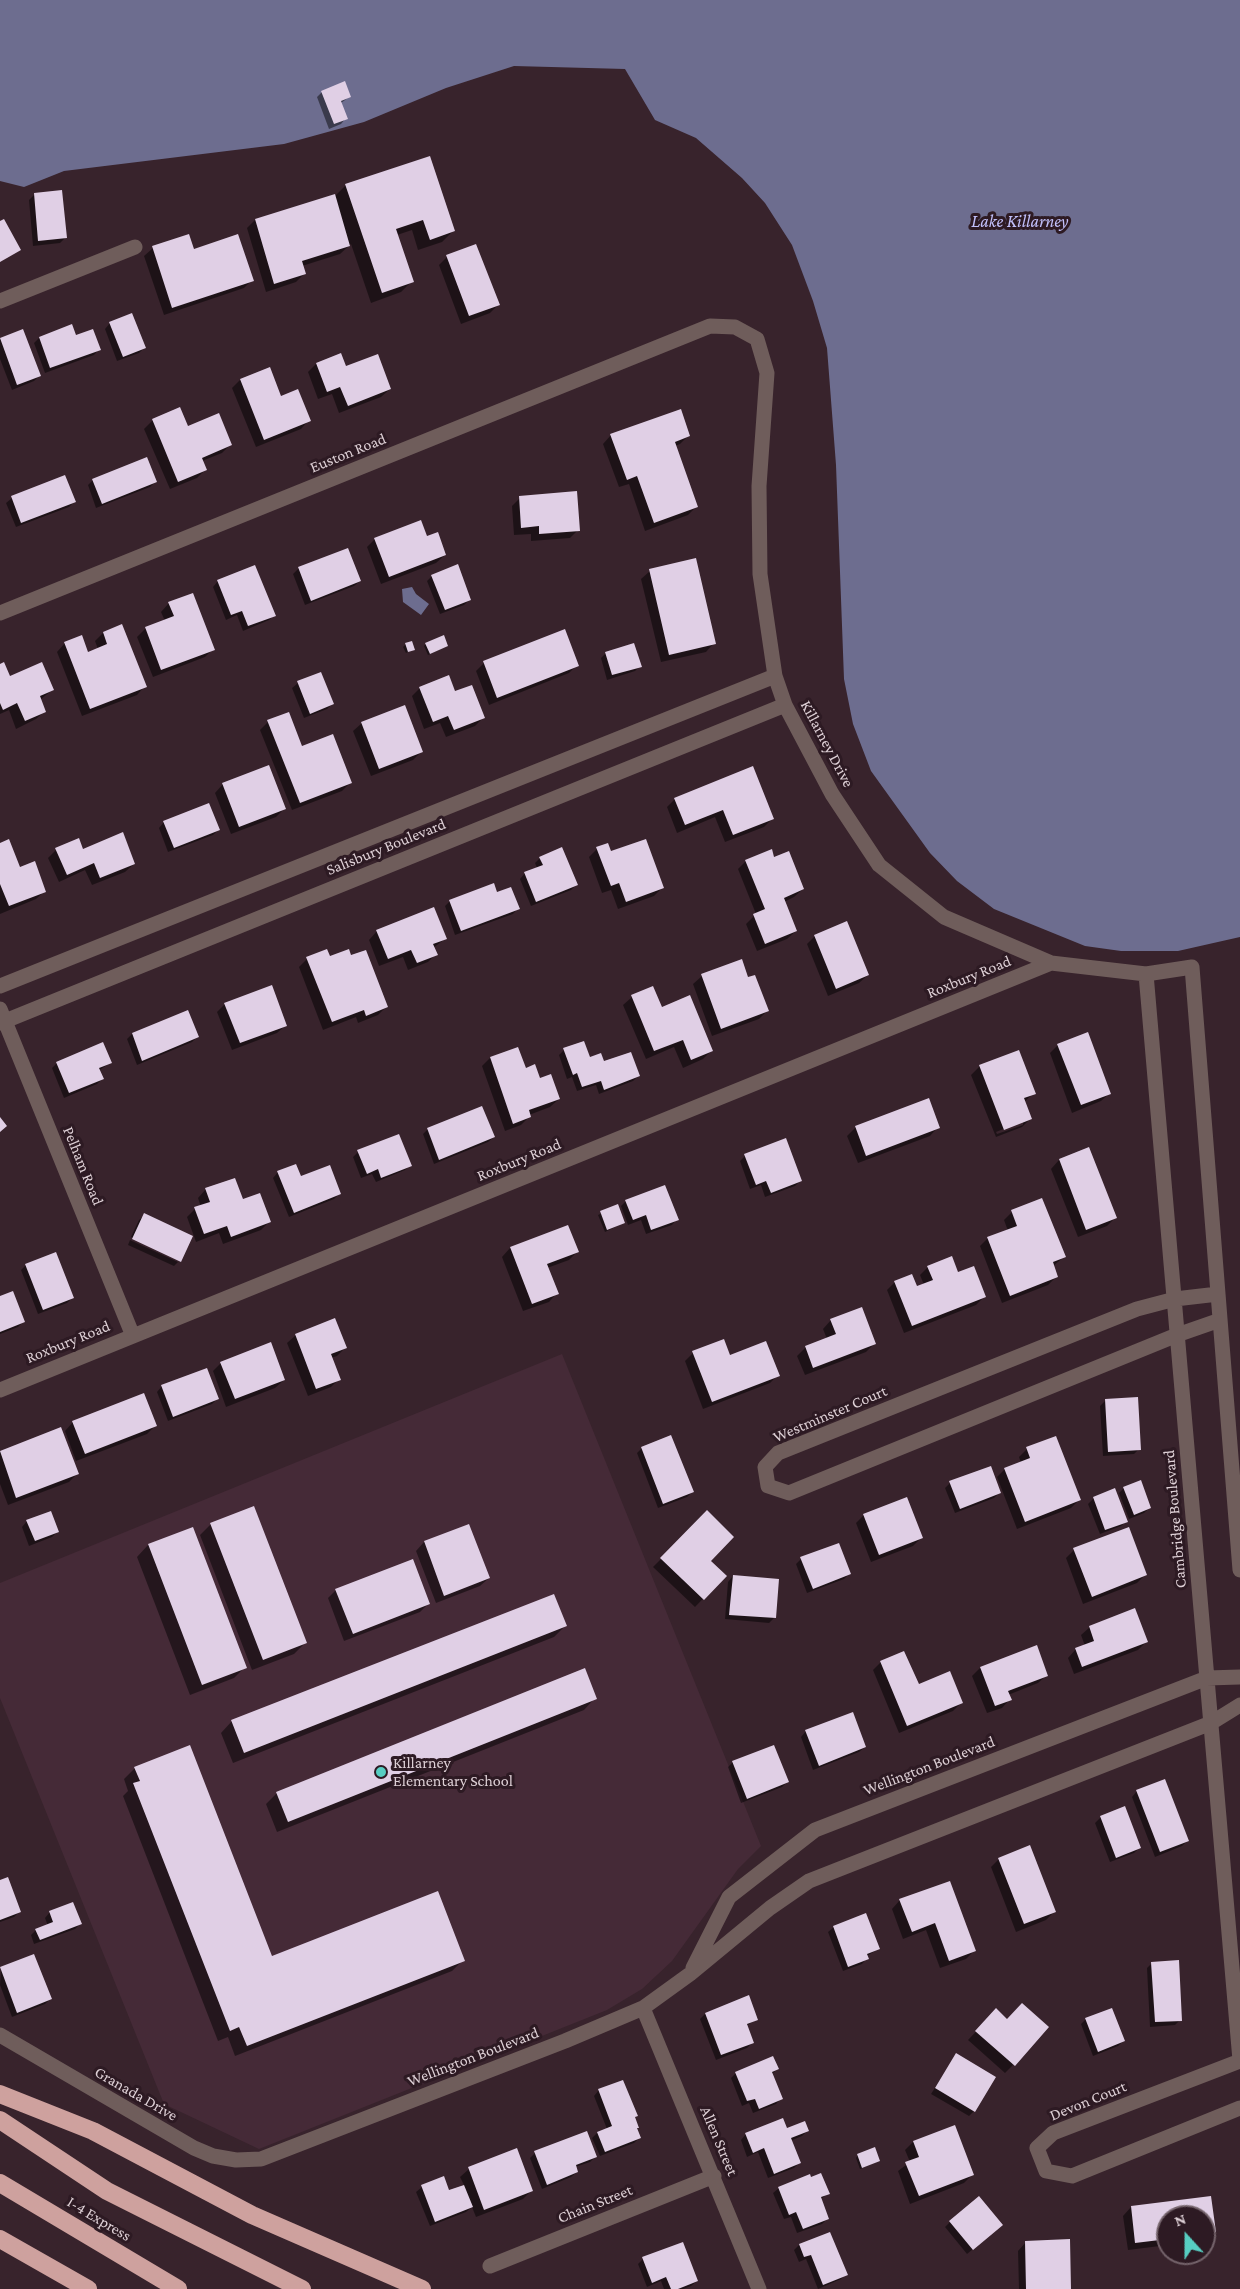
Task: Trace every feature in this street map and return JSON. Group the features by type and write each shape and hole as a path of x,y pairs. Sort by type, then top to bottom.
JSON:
{"highway":[{"path":"0,2094 93,2131 252,2216 422,2289"},
{"path":"0,2120 107,2191 302,2289"},
{"name":"I-4 Express","path":"0,2183 178,2289"},
{"path":"0,2239 88,2289"}],"street":[{"path":"0,301 135,247"},
{"name":"Euston Road","path":"0,614 710,326"},
{"name":"Killarney Drive","path":"710,326 735,327 757,339 767,373 759,486 760,574 775,676 785,705 832,794 879,865 944,917 1051,963 1146,974 1192,967 1218,1294"},
{"name":"Salisbury Boulevard","path":"0,986 775,676"},
{"name":"Salisbury Boulevard","path":"2,1018 785,705"},
{"name":"Roxbury Road","path":"0,1390 1051,963"},
{"name":"Cambridge Boulevard","path":"1146,974 1240,2061"},
{"name":"Pelham Road","path":"2,1018 133,1336"},
{"path":"1218,1294 1240,1570"},
{"name":"Westminster Court","path":"1218,1294 1175,1299 1137,1308 778,1453 765,1467 768,1486 789,1492 1220,1320"},
{"name":"Wellington Boulevard","path":"690,1974 729,1897 815,1830 1207,1678 1240,1677"},
{"name":"Wellington Boulevard","path":"261,2159 565,2041 643,2008 690,1974 770,1908 809,1881 1211,1723 1240,1705"},
{"name":"Allen Street","path":"643,2008 759,2289"},
{"name":"Granada Drive","path":"0,2035 194,2148 213,2156 236,2160 261,2159"},
{"name":"Devon Court","path":"1240,2061 1053,2133 1037,2148 1046,2171 1072,2176 1240,2108"},
{"name":"Chain Street","path":"490,2266 714,2176"}],"shaded area":[{"name":"Killarney Elementary School","path":"562,1354 761,1846 738,1869 672,1961 642,1989 607,2010 259,2149 164,2104 0,1698 0,1583"}],"water":[{"name":"Lake Killarney","path":"0,0 1240,0 1240,937 1178,951 1121,951 1085,946 994,909 957,881 930,853 871,771 853,724 844,679 836,465 827,348 813,301 792,245 765,203 742,178 696,138 655,120 625,69 514,66 446,88 364,122 284,144 64,171 24,187 0,181"},
{"path":"412,587 416,594 429,604 421,615 403,602 402,589"}],"building":[{"path":"345,81 351,97 341,101 348,119 334,124 321,91"},
{"path":"430,156 455,231 430,240 423,220 396,229 414,282 382,293 345,184"},
{"path":"62,190 67,238 38,241 34,193"},
{"path":"335,194 350,246 302,261 306,274 274,284 255,219"},
{"path":"4,219 21,250 0,262 0,221"},
{"path":"189,234 194,249 238,234 254,281 172,308 152,246"},
{"path":"476,244 500,305 469,316 446,255"},
{"path":"132,313 146,348 123,357 109,322"},
{"path":"72,324 76,335 93,329 101,350 50,368 39,337"},
{"path":"23,329 41,376 17,385 0,338"},
{"path":"341,353 346,366 378,354 391,389 348,406 340,387 327,392 316,363"},
{"path":"270,367 281,396 298,389 311,421 264,440 240,379"},
{"path":"180,407 188,426 219,413 232,445 202,458 207,470 178,482 152,419"},
{"path":"681,409 690,436 675,442 698,507 654,523 637,476 627,480 610,434"},
{"path":"147,457 157,482 102,504 92,479"},
{"path":"65,475 76,502 21,523 11,496"},
{"path":"577,491 580,531 539,534 539,526 521,528 519,496"},
{"path":"421,520 427,536 438,532 446,555 389,577 374,538"},
{"path":"348,548 361,581 311,601 298,567"},
{"path":"696,558 716,644 669,655 649,569"},
{"path":"458,564 471,600 445,610 431,575"},
{"path":"255,565 276,616 248,626 242,611 231,615 217,580"},
{"path":"193,593 215,650 161,670 145,627 174,616 168,602"},
{"path":"122,624 147,687 90,709 64,642 82,635 88,652 107,644 103,632"},
{"path":"565,629 579,666 497,698 483,661"},
{"path":"444,635 448,646 430,654 425,643"},
{"path":"412,641 415,650 408,652 405,643"},
{"path":"634,643 642,667 612,675 605,652"},
{"path":"4,662 10,676 42,662 54,690 40,696 46,712 25,721 17,703 3,710 0,703 0,664"},
{"path":"321,672 334,704 310,714 297,681"},
{"path":"449,675 455,691 472,685 485,718 454,730 448,716 433,722 419,687"},
{"path":"405,705 423,752 379,769 361,722"},
{"path":"289,712 302,746 333,734 352,783 300,803 267,720"},
{"path":"269,765 286,809 239,827 222,783"},
{"path":"753,766 774,819 733,835 723,810 685,825 674,798"},
{"path":"209,803 220,830 174,848 163,821"},
{"path":"123,832 135,864 100,878 94,863 67,875 55,848 79,838 83,849"},
{"path":"9,839 20,867 35,861 46,892 9,906 0,884 0,843"},
{"path":"646,839 664,888 626,902 619,883 611,886 596,847 608,843 611,851"},
{"path":"562,847 578,885 536,902 524,872 543,865 539,857"},
{"path":"772,849 774,857 789,851 804,889 784,898 797,931 765,944 753,914 765,909 745,860"},
{"path":"494,883 497,892 511,887 520,909 461,931 449,900"},
{"path":"434,907 447,939 433,944 438,955 417,963 411,950 388,959 376,930"},
{"path":"847,921 869,975 836,989 814,935"},
{"path":"327,949 330,956 349,949 351,955 366,950 388,1007 366,1016 364,1010 332,1022 306,957"},
{"path":"742,959 748,977 755,975 769,1011 721,1029 701,974"},
{"path":"272,985 287,1026 240,1043 224,1003"},
{"path":"653,986 662,1007 690,995 713,1051 691,1060 683,1040 654,1051 631,995"},
{"path":"188,1010 199,1037 142,1061 132,1033"},
{"path":"1088,1032 1111,1094 1081,1105 1057,1044"},
{"path":"584,1041 590,1057 601,1053 604,1061 631,1052 640,1076 604,1090 601,1081 582,1087 577,1073 573,1075 563,1048"},
{"path":"103,1042 112,1063 99,1068 104,1079 69,1093 56,1062"},
{"path":"518,1047 526,1068 535,1064 540,1078 551,1074 560,1099 529,1110 531,1117 513,1124 490,1057"},
{"path":"1019,1050 1036,1094 1024,1098 1032,1119 1004,1130 979,1065"},
{"path":"929,1098 940,1128 866,1156 855,1126"},
{"path":"482,1106 495,1137 439,1160 427,1128"},
{"path":"0,1117 7,1126 0,1132"},
{"path":"399,1134 412,1166 381,1178 378,1169 367,1174 357,1150"},
{"path":"786,1138 802,1181 771,1193 766,1181 756,1185 744,1154"},
{"path":"1089,1147 1117,1218 1086,1230 1059,1159"},
{"path":"296,1164 301,1176 330,1165 341,1194 294,1213 277,1171"},
{"path":"235,1178 243,1199 260,1193 271,1222 231,1237 227,1226 204,1234 194,1207 210,1202 205,1188"},
{"path":"665,1185 679,1220 651,1230 646,1215 633,1220 625,1200"},
{"path":"1042,1198 1066,1257 1053,1262 1058,1277 1010,1296 987,1237 1017,1226 1011,1210"},
{"path":"618,1204 625,1223 607,1230 600,1211"},
{"path":"144,1213 193,1236 181,1262 132,1239"},
{"path":"568,1225 579,1252 547,1264 559,1294 532,1304 510,1247"},
{"path":"56,1252 74,1298 43,1310 25,1264"},
{"path":"952,1256 958,1272 974,1266 986,1297 912,1326 894,1281 912,1274 917,1286 933,1280 927,1266"},
{"path":"13,1291 25,1322 0,1332 0,1296"},
{"path":"862,1307 876,1344 813,1368 805,1346 836,1334 830,1319"},
{"path":"335,1318 347,1348 331,1354 341,1380 316,1389 295,1334"},
{"path":"724,1339 730,1355 766,1341 780,1376 712,1402 692,1351"},
{"path":"271,1342 285,1380 235,1399 220,1362"},
{"path":"207,1368 219,1399 173,1417 161,1385"},
{"path":"144,1393 157,1426 85,1454 72,1421"},
{"path":"1138,1397 1141,1450 1108,1452 1105,1399"},
{"path":"61,1427 79,1474 16,1498 0,1451"},
{"path":"671,1435 694,1492 663,1504 641,1447"},
{"path":"1056,1436 1081,1500 1025,1522 1004,1468 1030,1458 1026,1447"},
{"path":"991,1466 1001,1493 960,1509 949,1481"},
{"path":"1141,1480 1151,1508 1134,1515 1123,1487"},
{"path":"1115,1488 1128,1522 1105,1530 1093,1497"},
{"path":"907,1497 923,1538 879,1555 863,1514"},
{"path":"254,1506 307,1643 263,1660 210,1523"},
{"path":"707,1510 734,1537 711,1561 727,1576 704,1600 660,1558"},
{"path":"51,1511 59,1532 35,1541 26,1520"},
{"path":"469,1524 490,1578 444,1596 424,1541"},
{"path":"193,1527 247,1668 202,1685 148,1544"},
{"path":"1129,1527 1147,1575 1092,1597 1073,1548"},
{"path":"839,1543 851,1574 813,1589 800,1557"},
{"path":"413,1559 430,1604 353,1634 335,1589"},
{"path":"733,1575 779,1579 776,1618 729,1615"},
{"path":"554,1594 567,1626 244,1753 231,1720"},
{"path":"1135,1608 1148,1642 1082,1667 1075,1648 1094,1641 1089,1626"},
{"path":"1037,1645 1048,1676 1008,1691 1012,1700 995,1706 980,1667"},
{"path":"904,1651 919,1684 950,1671 963,1703 907,1726 880,1661"},
{"path":"585,1668 597,1699 288,1822 276,1792"},
{"path":"853,1712 866,1747 819,1766 805,1730"},
{"path":"190,1745 272,1956 438,1891 465,1961 247,2046 239,2027 230,2031 133,1783 140,1781 134,1767"},
{"path":"774,1745 789,1782 747,1799 732,1761"},
{"path":"1165,1779 1189,1841 1160,1852 1136,1790"},
{"path":"1125,1806 1141,1848 1116,1858 1100,1816"},
{"path":"1030,1845 1056,1912 1024,1924 998,1858"},
{"path":"8,1877 21,1912 0,1920 0,1880"},
{"path":"950,1881 976,1951 949,1961 935,1923 912,1932 899,1899"},
{"path":"73,1902 82,1924 40,1940 35,1929 53,1922 49,1911"},
{"path":"866,1913 880,1949 867,1954 869,1959 848,1967 833,1926"},
{"path":"34,1954 52,1999 17,2013 0,1967"},
{"path":"1179,1960 1182,2021 1155,2022 1151,1962"},
{"path":"749,1995 758,2020 747,2024 754,2043 721,2055 705,2013"},
{"path":"1022,2003 1049,2027 1015,2066 975,2031 996,2008 1007,2019"},
{"path":"1112,2008 1125,2041 1098,2052 1085,2018"},
{"path":"956,2053 996,2077 975,2112 935,2088"},
{"path":"773,2056 779,2069 772,2072 783,2099 759,2109 755,2099 747,2101 735,2072"},
{"path":"623,2080 638,2116 635,2117 641,2138 605,2152 597,2132 612,2126 598,2089"},
{"path":"783,2118 787,2128 805,2121 809,2131 791,2138 801,2163 774,2174 764,2148 753,2153 745,2133"},
{"path":"955,2125 974,2175 919,2196 905,2162 919,2157 913,2141"},
{"path":"587,2131 597,2157 576,2165 578,2172 547,2185 534,2151"},
{"path":"875,2147 880,2161 862,2168 857,2154"},
{"path":"517,2148 533,2191 484,2210 468,2167"},
{"path":"821,2173 830,2194 821,2197 829,2219 803,2229 796,2212 789,2215 778,2187 810,2174 811,2177"},
{"path":"444,2176 449,2190 464,2185 473,2207 435,2222 421,2185"},
{"path":"979,2196 1003,2225 973,2250 949,2221"},
{"path":"1211,2196 1212,2205 1156,2205 1156,2240 1135,2243 1131,2206"},
{"path":"830,2232 848,2275 823,2285 811,2255 804,2257 799,2244"},
{"path":"1070,2239 1071,2289 1026,2289 1025,2241"},
{"path":"683,2242 698,2281 678,2289 671,2289 666,2277 652,2283 642,2257"}],"place":[{"name":"Killarney Elementary School","path":"381,1772"}]}
